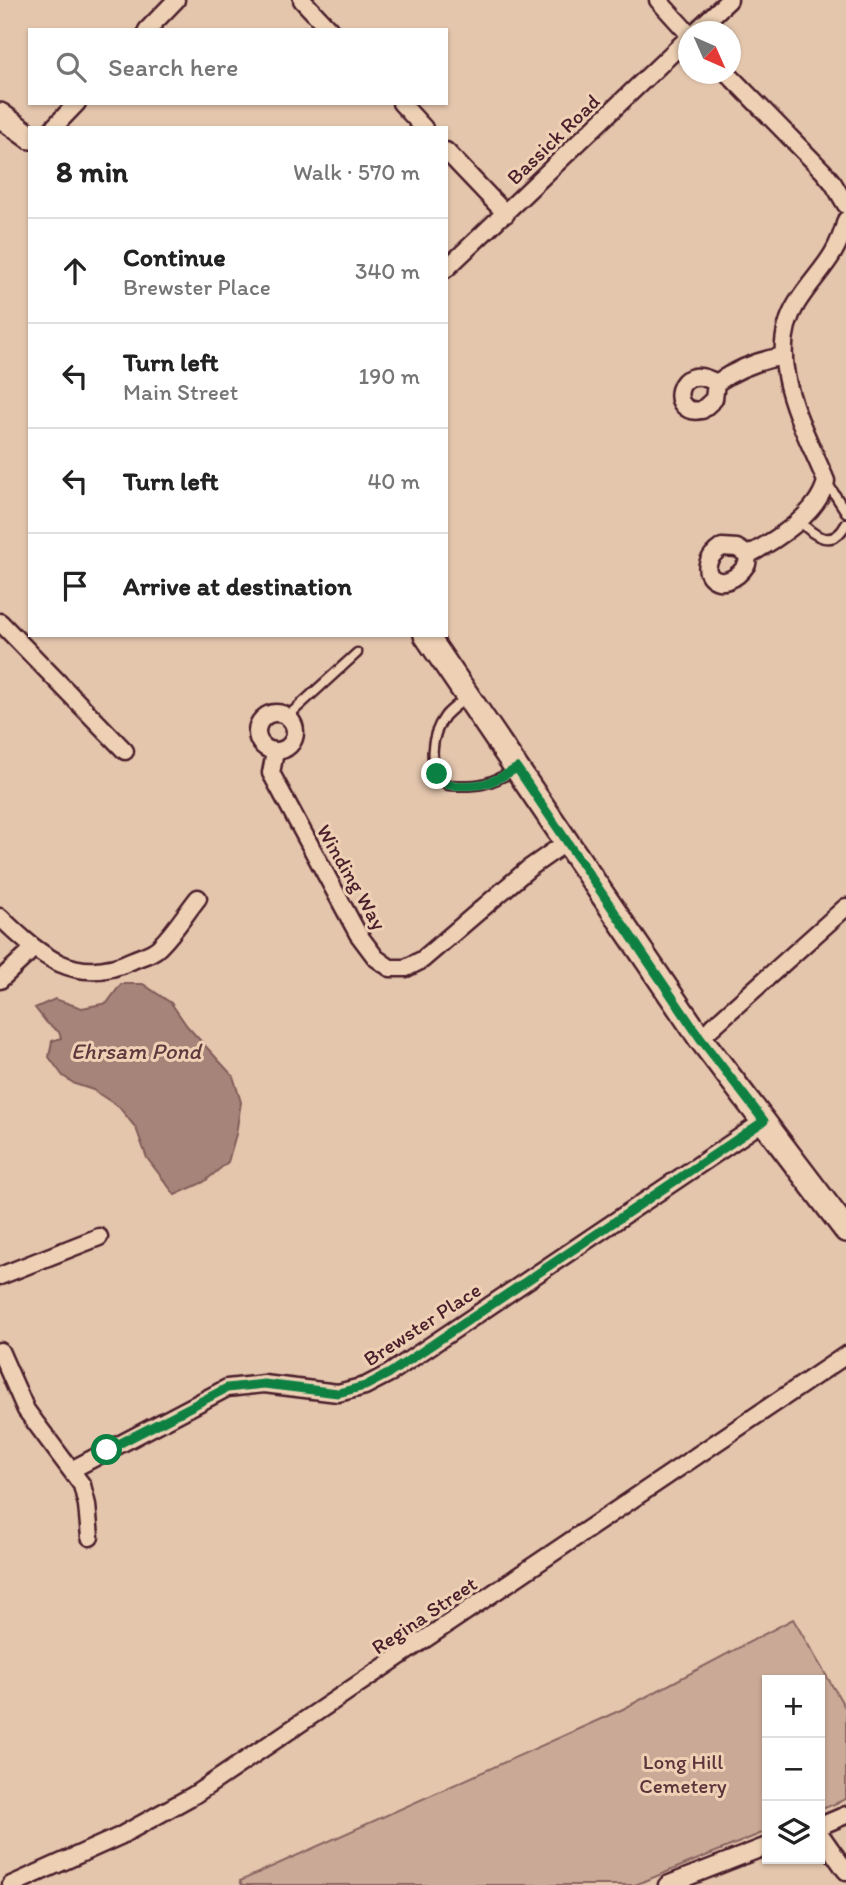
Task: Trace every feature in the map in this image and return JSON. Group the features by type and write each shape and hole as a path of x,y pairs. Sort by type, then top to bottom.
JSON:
{"main road":[{"path":"0,115 28,136"},
{"path":"427,637 700,1038 846,1230"}],"street":[{"path":"149,28 176,0"},
{"path":"302,0 328,28"},
{"path":"658,0 678,22"},
{"path":"707,21 729,0"},
{"name":"Bassick Road","path":"448,267 678,48"},
{"path":"738,84 822,170 846,205"},
{"path":"55,126 75,105"},
{"path":"403,105 422,126"},
{"path":"448,153 506,214"},
{"path":"748,555 799,519 823,495 826,481 789,391 784,356 785,335 791,314 838,246 846,220"},
{"path":"716,383 740,369 784,356"},
{"path":"0,622 125,751"},
{"path":"276,712 288,716 295,727 293,742 289,747 275,752 262,746 257,728 264,716 276,712"},
{"name":"Winding Way","path":"275,752 271,773 307,843 358,933 376,958 390,968 406,968 422,960 507,886 568,841"},
{"path":"0,917 33,949 66,967 93,970 125,964 160,948 198,898"},
{"path":"700,1038 846,907"},
{"path":"0,980 33,949"},
{"name":"Brewster Place","path":"71,1470 227,1388 264,1384 338,1393 365,1386 401,1365 764,1121"},
{"path":"0,1276 99,1237"},
{"path":"0,1351 26,1410 85,1491 90,1537"},
{"name":"Regina Street","path":"11,1885 120,1836 194,1795 846,1355"},
{"path":"825,1824 846,1815"},
{"path":"825,1841 846,1871"},
{"path":"667,1885 762,1848"}],"lane":[{"path":"826,481 846,512"},
{"path":"799,519 808,530 822,538 833,538 842,532 846,524"},
{"path":"288,716 357,653"},
{"path":"468,696 447,713 436,732 433,748 437,774 448,785 481,786 517,768"}],"green space":[{"name":"Long Hill Cemetery","path":"793,1619 846,1709 846,1799 825,1808 825,1675 762,1675 762,1833 635,1885 242,1885 240,1881 623,1709"}],"water":[{"name":"Ehrsam Pond","path":"121,984 143,984 171,1003 187,1026 233,1076 241,1102 228,1162 204,1182 175,1195 147,1158 136,1128 119,1107 93,1090 75,1084 63,1076 49,1057 52,1041 61,1038 59,1032 47,1023 35,1008 55,999 82,1008 107,1003"}],"route":[{"path":"107,1450 227,1388 264,1384 338,1393 365,1386 390,1373 764,1121 700,1038 517,768 481,786 448,785 437,774"}]}
